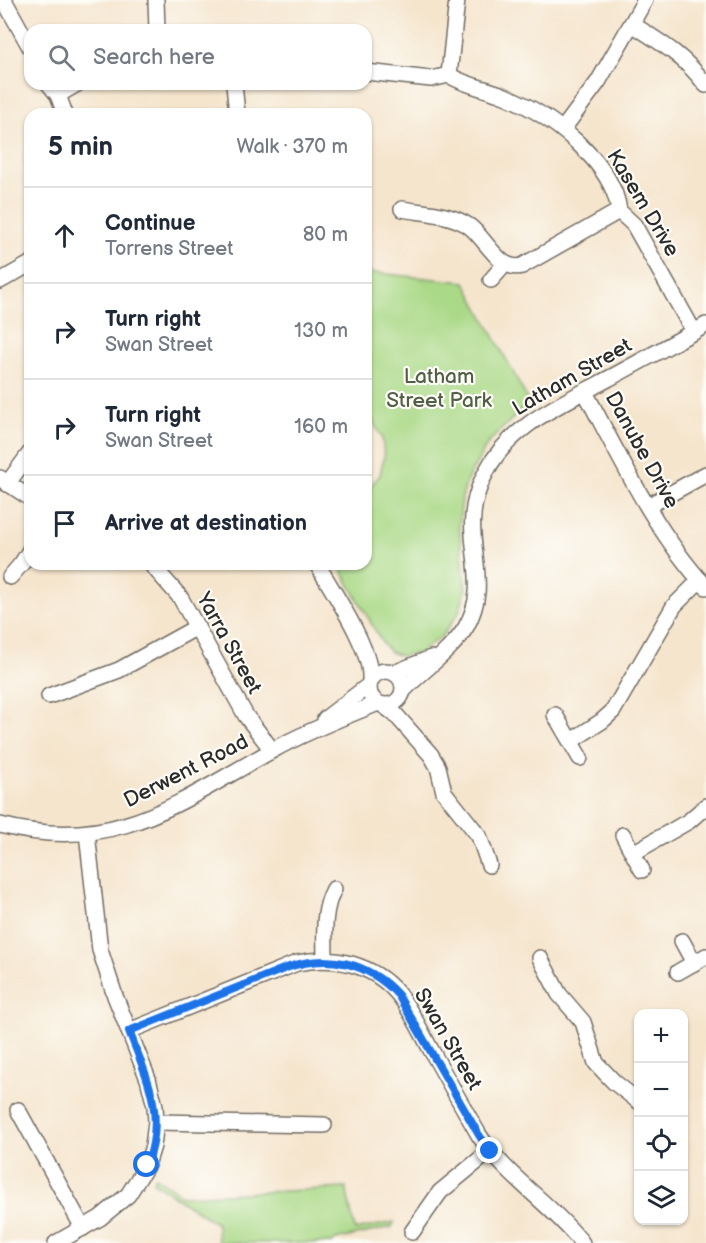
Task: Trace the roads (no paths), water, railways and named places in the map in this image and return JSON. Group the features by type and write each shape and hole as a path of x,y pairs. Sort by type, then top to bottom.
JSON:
{"street":[{"path":"4,0 24,35"},
{"path":"156,0 157,24"},
{"path":"449,75 457,0"},
{"path":"563,129 598,82 645,0"},
{"path":"632,24 675,51 706,85"},
{"name":"Kasem Drive","path":"372,73 431,79 449,75 468,85 480,87 523,104 544,115 563,129 599,167 618,197 619,210 634,225 700,328"},
{"path":"63,90 66,108"},
{"path":"235,90 236,108"},
{"path":"402,209 451,217 469,226 505,264 515,267 522,266 619,210"},
{"path":"491,280 505,264"},
{"path":"0,281 24,267"},
{"name":"Latham Street","path":"402,694 454,643 467,625 477,598 479,582 472,519 476,497 486,471 498,452 519,431 700,328"},
{"name":"Danube Drive","path":"585,392 667,537 703,583"},
{"path":"24,459 4,480 24,494"},
{"path":"648,506 706,474"},
{"path":"10,577 24,560"},
{"name":"Yarra Street","path":"156,570 180,597 267,753"},
{"path":"320,570 363,646 378,663 401,681 401,713 404,724"},
{"path":"571,741 602,722 613,711 674,606 703,583"},
{"path":"49,696 119,670 197,627"},
{"path":"363,646 370,669 370,696 390,710 435,761 444,792 479,836 489,865"},
{"name":"Latham Street","path":"392,672 442,654"},
{"path":"370,682 379,672 392,672"},
{"name":"Derwent Road","path":"313,728 370,682"},
{"path":"380,704 393,704 402,694"},
{"name":"Derwent Road","path":"0,825 48,833 87,833 124,825 157,814 313,728 380,704"},
{"path":"555,715 580,758"},
{"path":"633,853 689,821 706,806"},
{"path":"56,1243 113,1209 137,1184 151,1154 156,1122 152,1093 100,950 87,833"},
{"path":"623,835 642,870"},
{"path":"325,960 325,914 334,889"},
{"path":"678,972 700,960 682,941"},
{"path":"540,958 559,994 583,1022 596,1063 614,1082 634,1097"},
{"name":"Swan Street","path":"129,1031 311,960 342,961 368,970 386,982 398,995 490,1151 582,1243"},
{"path":"18,1110 83,1228"},
{"path":"156,1122 324,1125"},
{"path":"412,1232 440,1192 490,1151"}],"park label":[{"name":"Latham Street Park","path":"439,388"}]}
